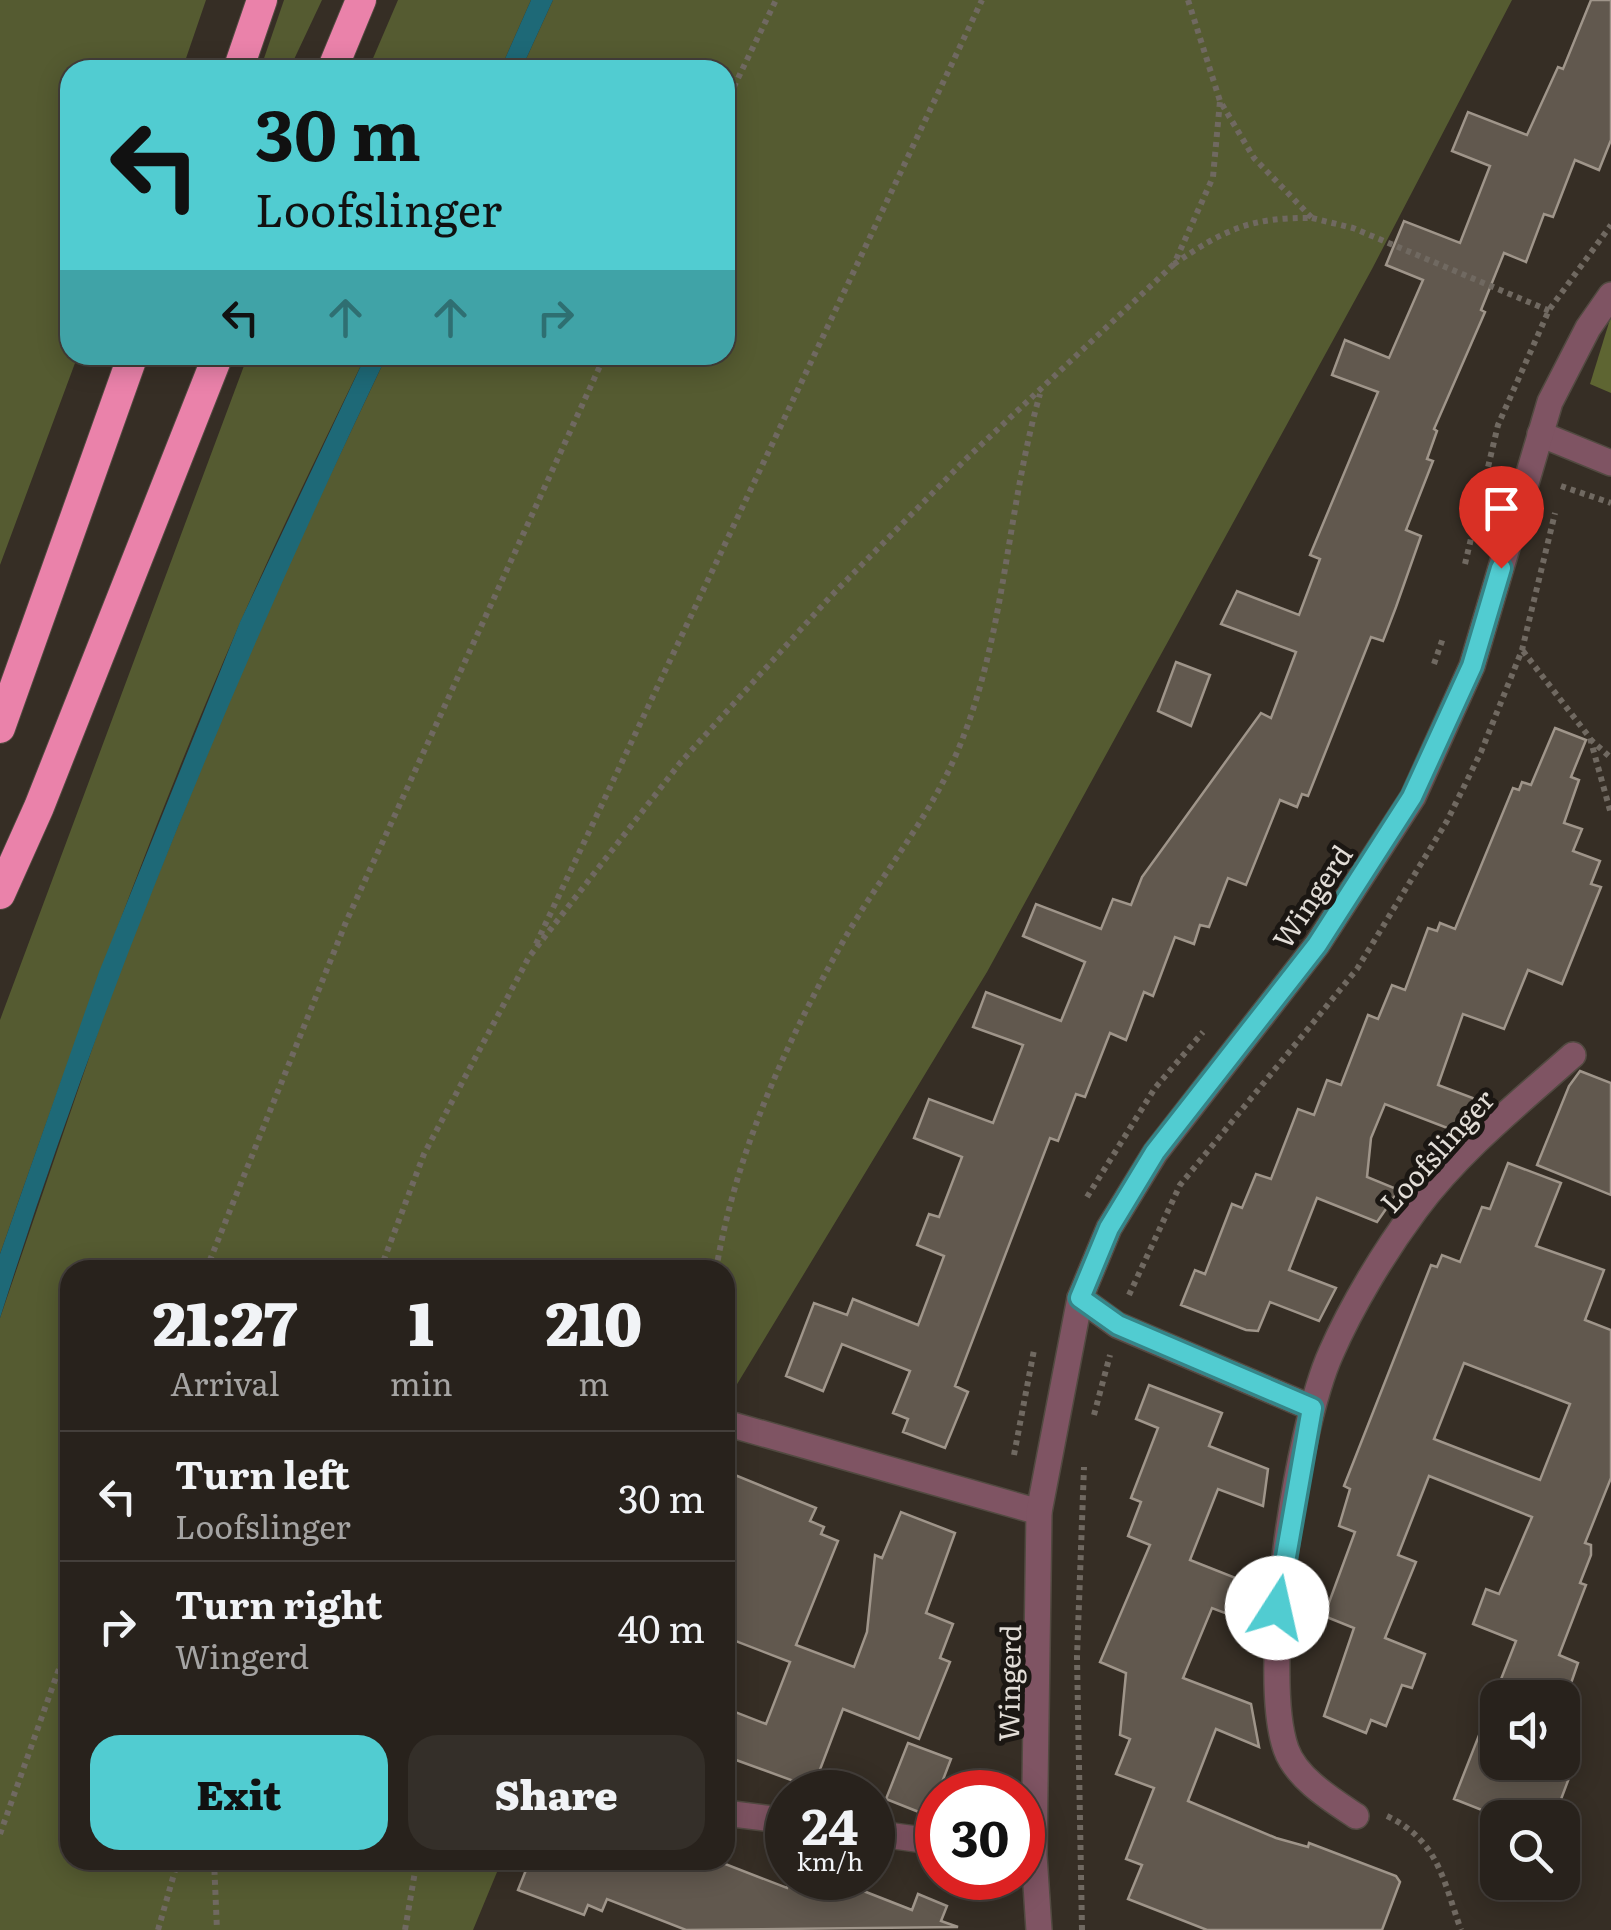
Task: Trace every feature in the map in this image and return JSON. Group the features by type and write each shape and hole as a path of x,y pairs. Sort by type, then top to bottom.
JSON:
{"highway":[{"path":"241,60 262,0"},
{"path":"336,60 362,0"},
{"path":"0,728 129,365"},
{"path":"0,894 39,807 214,365"}],"street":[{"name":"Wingerd","path":"1031,1770 1039,1512 1080,1298 1109,1228 1155,1152 1317,945 1412,797 1472,666 1540,434 1564,371 1611,296"},
{"path":"1540,434 1611,463"},
{"name":"Loofslinger","path":"1356,1816 1321,1792 1287,1754 1278,1716 1277,1608 1312,1408 1330,1354 1417,1208 1493,1126 1572,1054"},
{"path":"1080,1298 1118,1325 1312,1408"},
{"path":"735,1426 1039,1512"},
{"path":"735,1814 765,1819"},
{"name":"Wingerd","path":"1035,1900 1039,1930"}],"path":[{"path":"735,84 776,0"},
{"path":"384,1260 424,1154 529,958 982,0"},
{"path":"1188,0 1220,101 1254,158 1312,218"},
{"path":"1174,264 1212,178 1220,101"},
{"path":"529,958 680,763 830,598 967,458 1174,264 1221,232 1267,218 1312,218 1354,228 1588,328"},
{"path":"210,1260 346,922 600,365"},
{"path":"719,1260 756,1119 784,1056 844,939 948,772 986,674 1022,456 1041,391"},
{"path":"1092,1423 1118,1325 1138,1271 1180,1184 1358,969 1406,894 1482,752 1522,650 1572,447"},
{"path":"1561,486 1611,504"},
{"path":"1522,650 1590,738 1611,758"},
{"path":"1590,738 1611,814"},
{"path":"1082,1930 1076,1658 1086,1452"},
{"path":"0,1834 60,1666"},
{"path":"1356,1816 1386,1815 1404,1824 1433,1850 1461,1930"},
{"path":"158,1930 175,1870"},
{"path":"215,1870 218,1930"},
{"path":"405,1930 415,1870"}],"green space":[{"path":"0,0 206,0 185,60 60,60 60,365 74,365 0,565"},
{"path":"284,0 322,0 294,60 263,60"},
{"path":"398,0 531,0 504,60 372,60"},
{"path":"553,0 1512,0 1372,269 987,972 735,1388 735,1260 60,1260 60,1870 498,1870 473,1930 0,1930 0,1318 116,979 257,630 382,365 735,365 735,60 526,60"},
{"path":"1611,316 1611,393 1590,384"},
{"path":"244,365 361,365 255,589 175,779 0,1254 0,1020"}],"water":[{"path":"531,0 553,0 526,60 504,60"},
{"path":"361,365 382,365 278,591 177,829 84,1071 0,1318 0,1254 99,972 240,622"}],"building":[{"path":"1591,0 1611,0 1611,140 1599,170 1575,160 1553,217 1544,214 1526,262 1504,253 1481,310 1485,312 1434,429 1437,431 1427,459 1433,461 1406,530 1421,536 1396,607 1383,641 1371,637 1308,796 1302,794 1297,807 1280,800 1246,885 1228,878 1209,927 1200,925 1194,944 1175,937 1153,996 1144,992 1126,1040 1110,1033 1085,1097 1076,1094 1058,1141 1050,1138 955,1386 968,1392 945,1448 903,1432 908,1419 893,1413 910,1371 842,1344 823,1391 786,1376 814,1303 847,1315 853,1299 918,1325 944,1256 917,1245 929,1214 939,1217 962,1157 914,1138 929,1099 993,1123 1023,1045 973,1027 986,992 1061,1021 1085,962 1023,936 1036,904 1101,929 1113,899 1131,905 1142,877 1261,713 1271,718 1296,652 1221,624 1237,591 1299,615 1320,559 1310,555 1378,392 1332,375 1345,340 1389,358 1423,280 1386,265 1404,221 1460,243 1490,166 1452,151 1468,112 1527,135 1558,67 1563,69"},
{"path":"1176,662 1210,675 1191,726 1158,711"},
{"path":"1555,728 1586,740 1571,777 1579,780 1564,823 1582,829 1573,851 1600,861 1591,884 1601,887 1562,984 1528,970 1504,1029 1463,1014 1438,1085 1478,1100 1450,1129 1385,1104 1371,1138 1367,1177 1399,1190 1377,1222 1317,1198 1289,1270 1336,1288 1319,1321 1270,1302 1258,1331 1246,1330 1181,1305 1195,1270 1205,1274 1232,1204 1242,1208 1256,1174 1271,1179 1298,1109 1314,1115 1327,1080 1341,1085 1368,1015 1378,1019 1392,985 1405,990 1428,928 1437,931 1440,923 1455,929 1513,788 1519,790 1522,782 1531,785"},
{"path":"1580,1071 1611,1083 1611,1195 1537,1165 1569,1086"},
{"path":"1508,1163 1561,1183 1536,1246 1604,1270 1585,1320 1611,1330 1611,1478 1585,1543 1591,1545 1591,1555 1580,1583 1586,1585 1559,1655 1578,1663 1572,1680 1501,1680 1516,1641 1473,1624 1486,1589 1499,1594 1532,1517 1429,1476 1398,1555 1416,1562 1385,1638 1425,1654 1412,1688 1402,1685 1386,1726 1371,1720 1366,1733 1324,1716 1354,1628 1324,1616 1355,1532 1339,1526 1350,1489 1344,1486 1431,1265 1437,1267 1442,1255 1460,1262 1482,1207 1490,1209","holes":["1464,1363 1570,1404 1540,1480 1434,1439"]},
{"path":"1149,1385 1222,1413 1209,1446 1268,1469 1263,1506 1218,1489 1190,1560 1256,1586 1254,1624 1212,1608 1183,1678 1251,1704 1259,1747 1216,1729 1188,1801 1276,1838 1308,1847 1309,1843 1396,1876 1400,1882 1382,1930 1207,1930 1128,1899 1142,1865 1126,1859 1154,1788 1116,1774 1130,1739 1120,1735 1126,1673 1100,1662 1150,1545 1128,1536 1141,1502 1131,1498 1158,1428 1136,1419"},
{"path":"735,1475 816,1508 810,1521 824,1527 821,1534 838,1541 796,1645 854,1667 867,1632 875,1555 882,1558 901,1512 955,1533 926,1613 953,1624 940,1658 950,1662 919,1739 843,1709 820,1770 765,1771 735,1760 735,1712 766,1724 790,1662 735,1641"},
{"path":"1480,1733 1480,1780 1568,1780 1561,1800 1480,1800 1480,1809 1454,1799"},
{"path":"908,1743 951,1759 947,1770 915,1770 915,1810 895,1803 895,1776"},
{"path":"735,1868 765,1879 765,1900 886,1900 912,1910 916,1900 932,1900 947,1906 941,1921 958,1927 686,1930 607,1899 602,1911 588,1905 584,1915 518,1890 526,1870"}],"route":[{"path":"1277,1608 1312,1408 1118,1325 1080,1298 1109,1228 1155,1152 1317,945 1412,797 1472,666 1501,568"}]}
